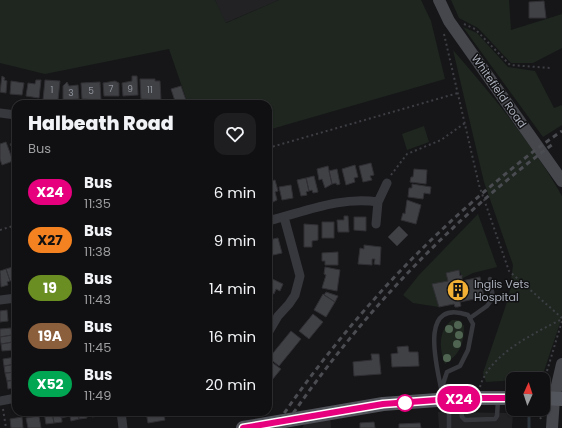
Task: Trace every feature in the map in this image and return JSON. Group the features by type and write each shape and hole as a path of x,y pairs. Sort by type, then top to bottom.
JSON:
{"main road":[{"name":"Whitefield Road","path":"439,0 449,21 562,181"},
{"path":"552,428 553,398 562,364"},
{"path":"244,428 383,404 449,396 506,398"}],"street":[{"path":"0,113 12,114"},
{"path":"376,224 378,202 387,183"},
{"path":"272,220 343,201 363,199 378,202"},
{"path":"272,326 278,316 290,304 295,295 300,276 284,217"},
{"path":"0,300 12,298"},
{"path":"1,400 12,399"},
{"path":"121,416 123,428"}],"lane":[{"path":"470,318 487,306 493,298 490,279"},
{"path":"449,428 449,396 447,372 460,366 464,360 472,336 473,324 468,315 458,312 447,313 438,321 434,333 433,346 449,396 465,420 495,419 498,416 498,398"}],"path":[{"path":"550,68 510,65 475,29 457,20 455,17 442,26 466,123 479,185 509,271 562,319"},
{"path":"272,147 458,93"},
{"path":"387,183 397,165 407,154 441,140 466,123"},
{"path":"0,230 12,226"},
{"path":"546,372 562,319"},
{"path":"477,398 481,382 498,360 527,336 562,319"},
{"path":"1,400 6,428"}],"shaded area":[{"path":"0,0 215,0 226,23 279,0 421,0 431,21 445,79 272,129 272,100 187,100 169,49 45,74 0,63"},
{"path":"215,0 279,0 225,23"},
{"path":"451,0 509,0 511,30 562,14 562,48 533,63 511,63 478,28 459,18"},
{"path":"463,27 477,33 508,67 535,71 554,108 562,105 562,125 543,137"},
{"path":"453,50 497,102 525,139 562,196 562,317 544,372 506,372 506,381 486,382 483,373 509,296 513,265 484,182"},
{"path":"424,126 429,142 407,150 402,134"},
{"path":"478,214 497,267 473,273 463,278 459,270 446,273 448,281 433,284 439,307 413,303 403,295 419,275"},
{"path":"452,320 459,320 464,326 463,338 458,352 445,364 441,340 444,329"},
{"path":"438,412 506,413 506,416 513,416 512,428 439,428"},
{"path":"330,414 331,428 302,428 308,418"}],"building":[{"path":"544,1 546,18 529,18 529,2"},
{"path":"2,76 5,78 4,80 7,81 6,93 0,92"},
{"path":"132,76 137,76 138,95 123,96 122,83 132,81"},
{"path":"140,79 155,79 155,81 160,81 161,100 141,99"},
{"path":"36,80 41,80 39,98 26,96 28,83 35,84"},
{"path":"45,80 60,81 58,100 43,100"},
{"path":"11,81 24,83 22,95 10,94"},
{"path":"115,81 119,83 119,96 104,96 103,83"},
{"path":"67,82 69,86 78,85 79,99 63,100 63,86"},
{"path":"100,82 101,100 82,99 81,83"},
{"path":"181,86 186,100 175,100 171,89"},
{"path":"6,142 12,161 2,165 0,159 0,144"},
{"path":"371,163 374,175 370,176 372,180 363,182 359,166"},
{"path":"355,165 358,177 354,178 355,182 346,185 342,169"},
{"path":"328,166 332,184 325,188 322,179 319,180 317,169"},
{"path":"337,169 340,184 337,185 336,183 332,184 329,171"},
{"path":"414,169 427,170 426,184 410,182 411,177 413,177"},
{"path":"314,176 318,192 313,193 312,190 309,191 306,178"},
{"path":"306,178 309,191 306,192 307,195 301,196 297,180"},
{"path":"275,180 278,191 275,192 277,200 273,202 272,200 272,181"},
{"path":"412,184 431,187 430,194 424,193 423,199 408,197 409,188 412,188"},
{"path":"291,185 293,198 282,200 279,187"},
{"path":"407,200 421,205 416,224 401,220 403,213 405,214"},
{"path":"344,216 348,216 349,232 338,232 337,220 344,220"},
{"path":"354,217 366,217 366,231 354,230"},
{"path":"322,222 334,222 334,238 322,238"},
{"path":"304,224 318,225 318,240 312,241 312,247 304,247"},
{"path":"399,226 408,235 397,246 388,237"},
{"path":"278,238 282,253 272,255 272,239"},
{"path":"364,245 381,247 380,265 374,264 375,259 372,259 372,265 358,264 360,248 364,249"},
{"path":"338,252 338,265 325,265 325,261 322,261 322,253"},
{"path":"12,267 12,280 10,281 6,269"},
{"path":"325,267 340,270 337,291 322,288 326,275 324,274"},
{"path":"6,269 10,281 7,282 8,285 1,287 0,271"},
{"name":"Inglis Vets Hospital","path":"459,270 460,276 462,275 462,281 480,277 484,297 460,302 461,306 458,307 455,307 454,304 439,307 432,284 448,281 446,273"},
{"path":"272,279 283,284 280,291 276,289 274,294 272,293"},
{"path":"326,292 338,296 335,302 324,295"},
{"path":"323,294 335,302 326,317 314,310"},
{"path":"7,310 8,321 0,322 0,311"},
{"path":"313,314 323,322 309,339 299,331"},
{"path":"11,328 12,335 0,337 0,329"},
{"path":"291,331 301,339 279,366 272,360 272,354"},
{"path":"12,335 12,342 1,344 0,337"},
{"path":"12,342 12,350 2,351 1,344"},
{"path":"408,346 409,352 418,352 419,366 392,367 391,354 398,353 397,347"},
{"path":"371,354 379,354 381,374 354,376 353,362 372,360"},
{"path":"12,358 12,365 4,366 3,359"},
{"path":"272,362 281,369 272,380"},
{"path":"12,365 12,372 5,373 4,366"},
{"path":"12,372 12,380 7,381 5,373"},
{"path":"12,380 12,388 8,389 7,381"},
{"path":"39,416 41,428 28,428 26,418"},
{"path":"45,416 53,416 54,423 46,424"},
{"path":"53,416 61,416 62,422 54,423"},
{"path":"70,416 79,416 79,419 71,421"},
{"path":"79,416 87,416 87,418 79,419"},
{"path":"147,416 164,416 165,420 148,423"},
{"path":"22,417 23,428 11,428 10,419"},
{"path":"374,422 375,428 360,428 360,423"},
{"path":"420,423 421,428 399,428 399,424"}],"waterway":[{"path":"529,416 529,428"}],"railway":[{"path":"274,428 321,363 398,273 485,191 532,152 562,131"},
{"path":"283,428 342,349 373,311 406,275 476,206 553,144"}],"bus line":[{"name":"X24","path":"243,428 383,404 464,398 506,398"}],"place":[{"name":"Inglis Vets Hospital","path":"458,290"}]}
